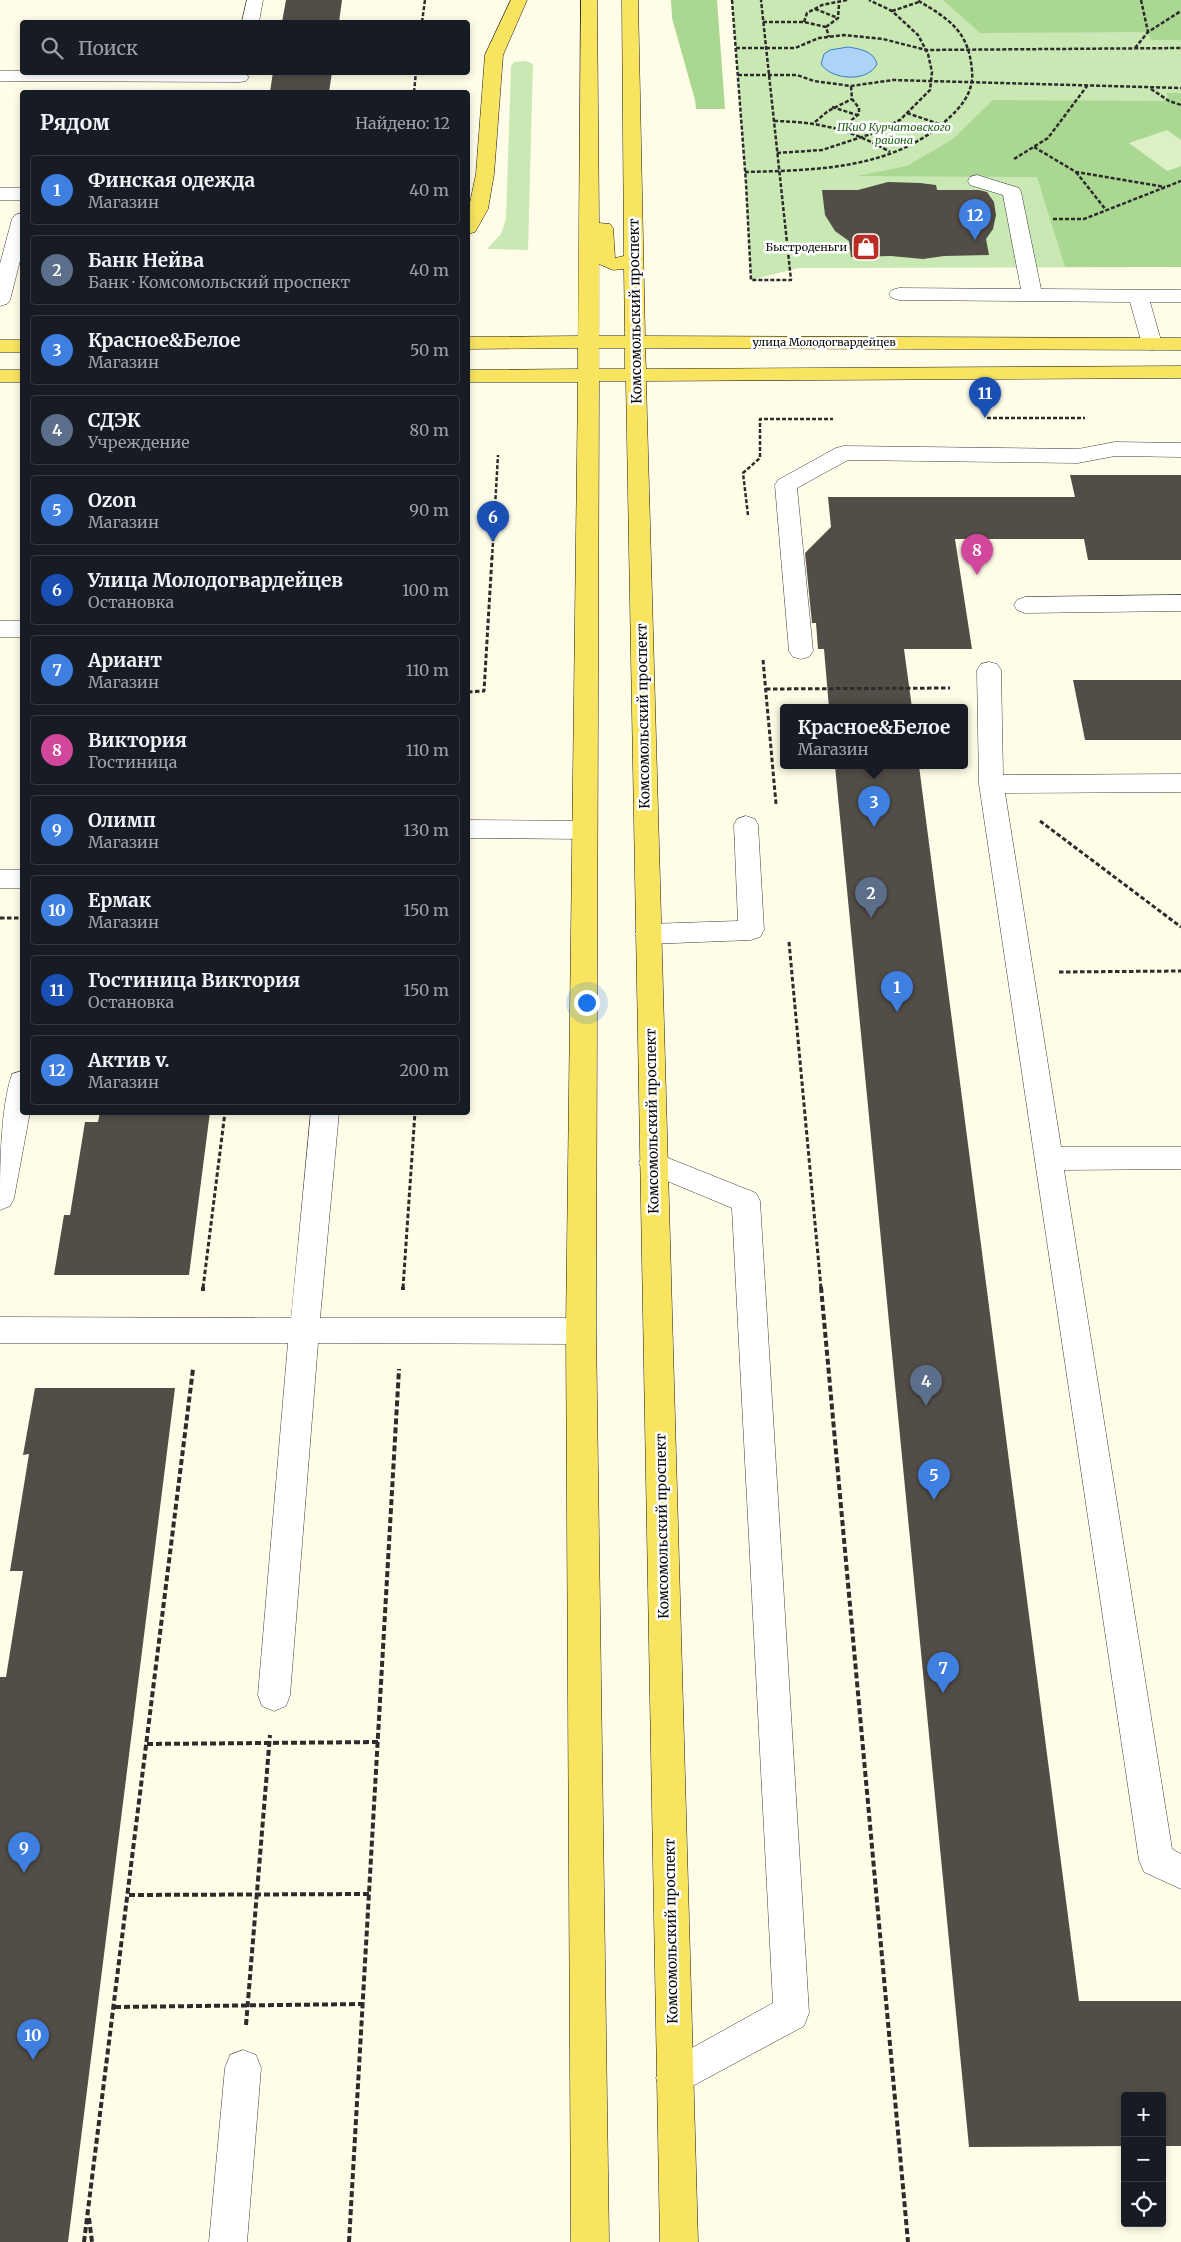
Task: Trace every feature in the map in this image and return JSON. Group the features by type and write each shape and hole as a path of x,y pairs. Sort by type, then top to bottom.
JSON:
{"main road":[{"path":"470,225 479,209 485,174 494,55 519,0"},
{"path":"589,0 590,342 588,375 581,1331 590,2242"},
{"name":"Комсомольский проспект","path":"630,0 653,1163 679,2242"},
{"path":"590,160 602,177 606,261 611,264 625,264 632,261 635,254"},
{"name":"улица Молодогвардейцев","path":"470,343 1181,344"},
{"path":"0,346 20,346"},
{"path":"470,376 1181,372"},
{"path":"0,376 20,376"}],"lane":[{"path":"250,20 255,0"},
{"path":"0,76 71,75"},
{"path":"156,75 240,81"},
{"path":"977,181 1012,192 1032,295"},
{"path":"0,194 20,194"},
{"path":"0,300 20,226"},
{"path":"899,294 1181,296"},
{"path":"1138,296 1152,344"},
{"path":"801,651 786,485 844,453 1078,456 1115,449 1181,450"},
{"path":"1025,605 1181,603"},
{"path":"0,629 20,629"},
{"path":"990,679 991,784 1156,1860 1181,1872"},
{"path":"991,784 1181,783"},
{"path":"648,934 751,930 746,826"},
{"path":"470,829 584,830"},
{"path":"0,879 20,879"},
{"path":"0,1198 20,1093"},
{"path":"274,1695 304,1330 325,1115"},
{"path":"1047,1159 1180,1155"},
{"path":"653,1163 746,1201 790,2013 674,2078"},
{"path":"0,1330 581,1331"},
{"path":"228,2242 242,2068"}],"path":[{"path":"422,20 425,0"},
{"path":"732,0 745,172 750,280 791,280 761,0"},
{"path":"804,22 807,14 815,8 823,5 840,4 847,0"},
{"path":"777,153 822,150 865,137 900,120 930,90 932,72 926,50 918,36 892,11 869,0"},
{"path":"1141,0 1148,32"},
{"path":"745,172 832,169 912,146 943,126 971,90 973,71 970,50 965,38 940,15 918,1 892,11"},
{"path":"763,22 804,22 826,27 838,18 840,4"},
{"path":"815,8 838,18"},
{"path":"1135,49 1148,32 1181,11"},
{"path":"826,27 829,37"},
{"path":"736,48 795,48 818,38 844,35 883,39 926,50 1181,48"},
{"path":"414,90 416,75"},
{"path":"738,75 797,75 814,81 851,86 893,80 1181,88"},
{"path":"842,129 857,116 859,108 852,99 851,86"},
{"path":"977,181 1048,138 1087,86"},
{"path":"1150,88 1168,101 1181,105"},
{"path":"815,122 831,107 852,99"},
{"path":"831,107 857,116"},
{"path":"907,113 943,126"},
{"path":"774,121 815,122 842,129 865,137 890,153"},
{"path":"1034,147 1076,172 1106,210"},
{"path":"1076,172 1165,187"},
{"path":"1018,219 1084,218 1181,181"},
{"path":"748,522 743,473 760,458 760,419"},
{"path":"470,692 484,691 498,455"},
{"path":"763,659 777,808"},
{"path":"766,689 990,679"},
{"path":"991,784 1181,927"},
{"path":"0,918 20,918"},
{"path":"788,938 908,2242"},
{"path":"1019,972 1181,971"},
{"path":"84,2242 129,1895 225,1115"},
{"path":"349,2242 369,1894 380,1742 401,1330 415,1115"},
{"path":"242,2068 274,1695"},
{"path":"147,1744 380,1742"},
{"path":"129,1895 369,1894"},
{"path":"115,2007 248,2007 364,2004"},
{"path":"88,2211 92,2242"}],"green space":[{"path":"671,0 717,0 725,109 696,109 672,18"},
{"name":"ПКиО Курчатовского района","path":"732,0 1181,0 1181,267 798,268 751,280 746,183"},
{"path":"943,0 1181,0 1181,40 1151,40 1148,32 980,33"},
{"path":"526,61 533,64 528,250 487,249 501,234 506,219 511,66 514,62"},
{"path":"1167,93 1181,93 1181,267 1065,267 1037,177 857,176 907,166 953,139 993,100 1168,101"},
{"path":"1167,130 1181,140 1181,166 1167,171 1129,143"}],"water":[{"path":"848,47 870,53 877,64 866,74 858,77 849,77 833,73 821,64 824,54 830,50"}],"building":[{"path":"286,0 342,0 339,20 282,20"},
{"path":"273,75 332,75 329,90 270,90"},
{"path":"888,182 936,185 937,190 979,190 987,192 994,202 996,215 993,229 986,239 989,255 944,256 923,259 891,256 851,257 849,241 835,231 825,215 822,190 858,190"},
{"path":"1070,475 1181,475 1181,560 1088,560 1084,539 955,539 972,649 904,649 911,704 829,704 824,649 818,649 816,623 812,623 805,553 831,527 828,497 1075,497"},
{"path":"1073,680 1181,680 1181,740 1085,740"},
{"path":"835,769 919,769 1079,2001 1181,2001 1181,2146 1166,2146 1166,2092 1121,2092 1121,2146 969,2147"},
{"path":"99,1115 210,1115 189,1275 54,1275 64,1215 70,1215 85,1122 98,1122"},
{"path":"35,1388 175,1388 68,2242 0,2242 0,1677 6,1677 23,1571 10,1571 29,1454 23,1455"}],"place":[{"name":"Актив v.","path":"975,240"},
{"name":"Быстроденьги","path":"866,247"},
{"name":"Гостиница Виктория","path":"985,418"},
{"name":"Улица Молодогвардейцев","path":"493,542"},
{"name":"Виктория","path":"977,575"},
{"name":"Красное&Белое","path":"874,827"},
{"name":"Банк Нейва","path":"871,918"},
{"name":"Финская одежда","path":"897,1012"},
{"name":"СДЭК","path":"926,1406"},
{"name":"Ozon","path":"934,1500"},
{"name":"Ариант","path":"943,1693"},
{"name":"Олимп","path":"24,1873"},
{"name":"Ермак","path":"33,2060"}]}
